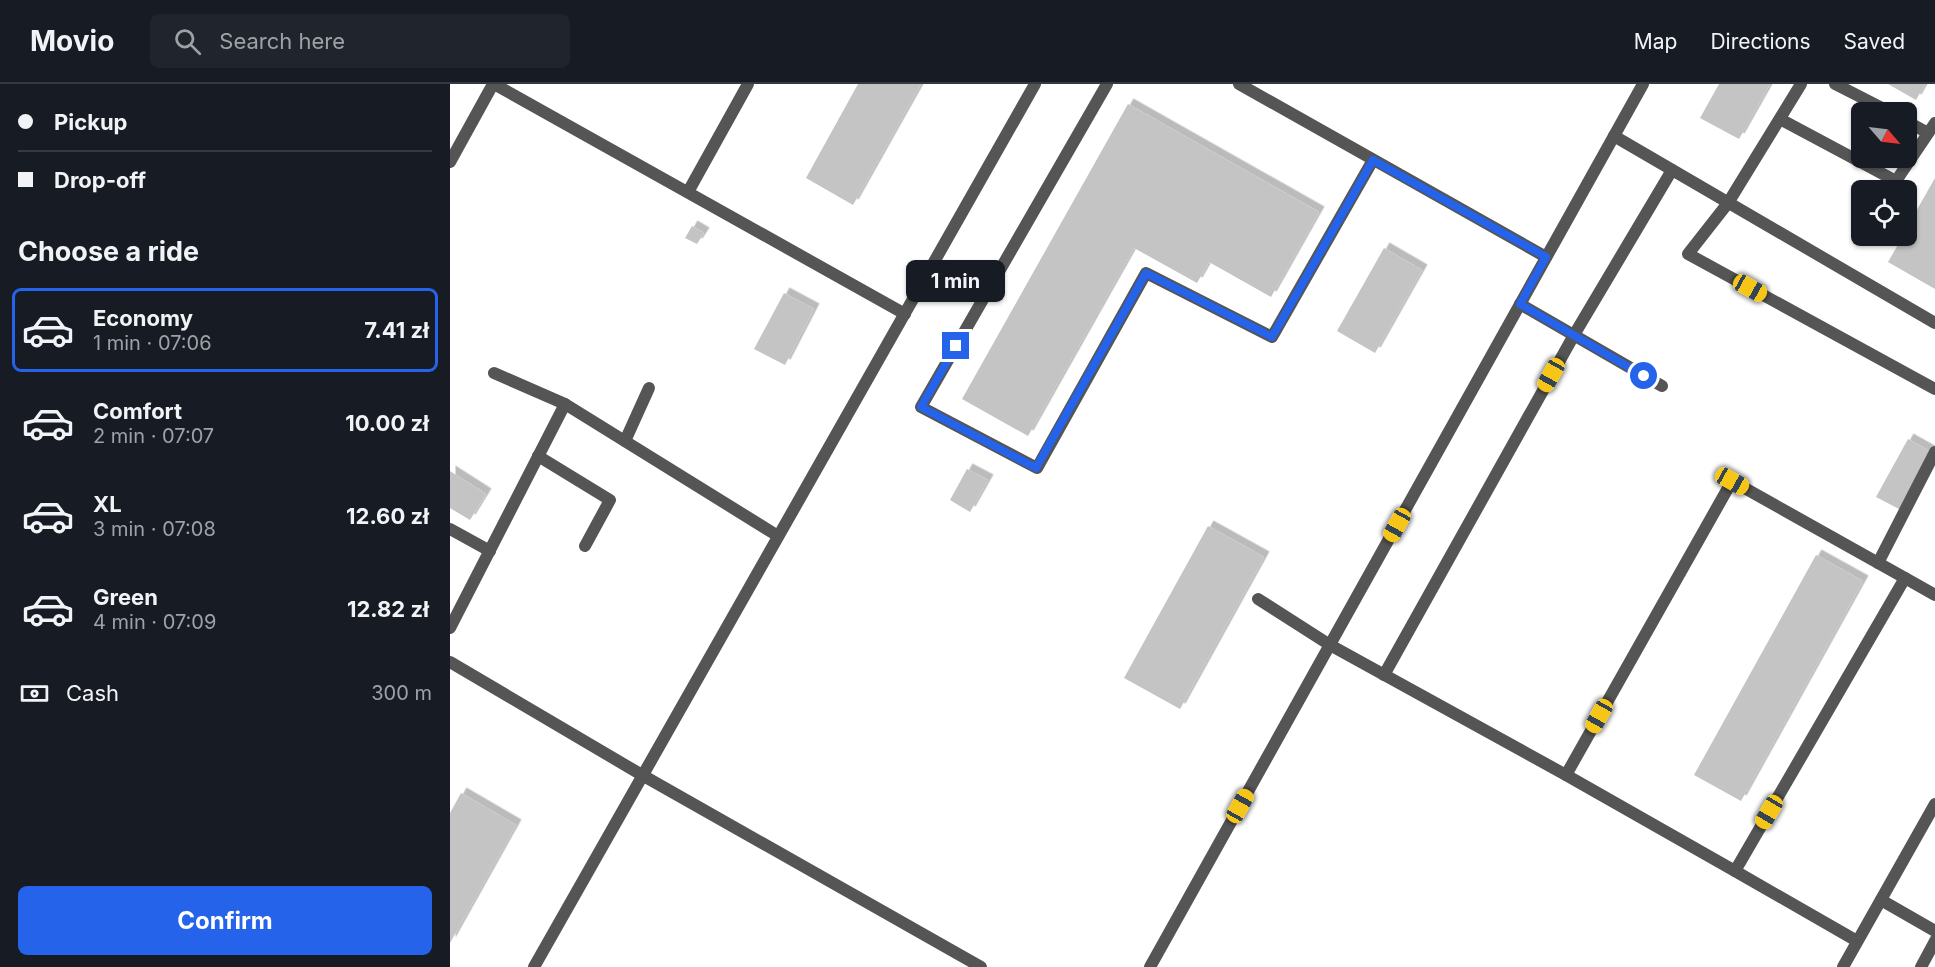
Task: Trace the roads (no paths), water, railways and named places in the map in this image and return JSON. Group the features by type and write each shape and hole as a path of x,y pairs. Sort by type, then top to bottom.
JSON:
{"lane":[{"path":"450,162 494,84 905,314"},
{"path":"688,192 748,84"},
{"path":"534,967 1035,84"},
{"path":"1107,84 921,407 1036,468 1146,273 1272,337 1373,160"},
{"path":"1239,84 1546,257"},
{"path":"1150,967 1643,84"},
{"path":"1802,84 1728,203 1688,254 1935,390"},
{"path":"1835,84 1870,102"},
{"path":"1780,119 1896,181 1932,128 1917,124"},
{"path":"1614,136 1935,323"},
{"path":"1384,675 1574,335 1672,170"},
{"path":"1520,304 1662,386"},
{"path":"494,373 565,404 778,536"},
{"path":"625,441 649,388"},
{"path":"450,628 565,404"},
{"path":"1878,563 1935,452"},
{"path":"538,456 610,500 585,546"},
{"path":"1566,775 1732,481 1935,595"},
{"path":"450,529 490,551"},
{"path":"1735,871 1905,578"},
{"path":"1258,599 1330,645 1566,775 1857,941"},
{"path":"450,662 642,776 981,967"},
{"path":"1843,967 1935,804"},
{"path":"1881,900 1935,931"},
{"path":"1921,967 1935,941"}]}
